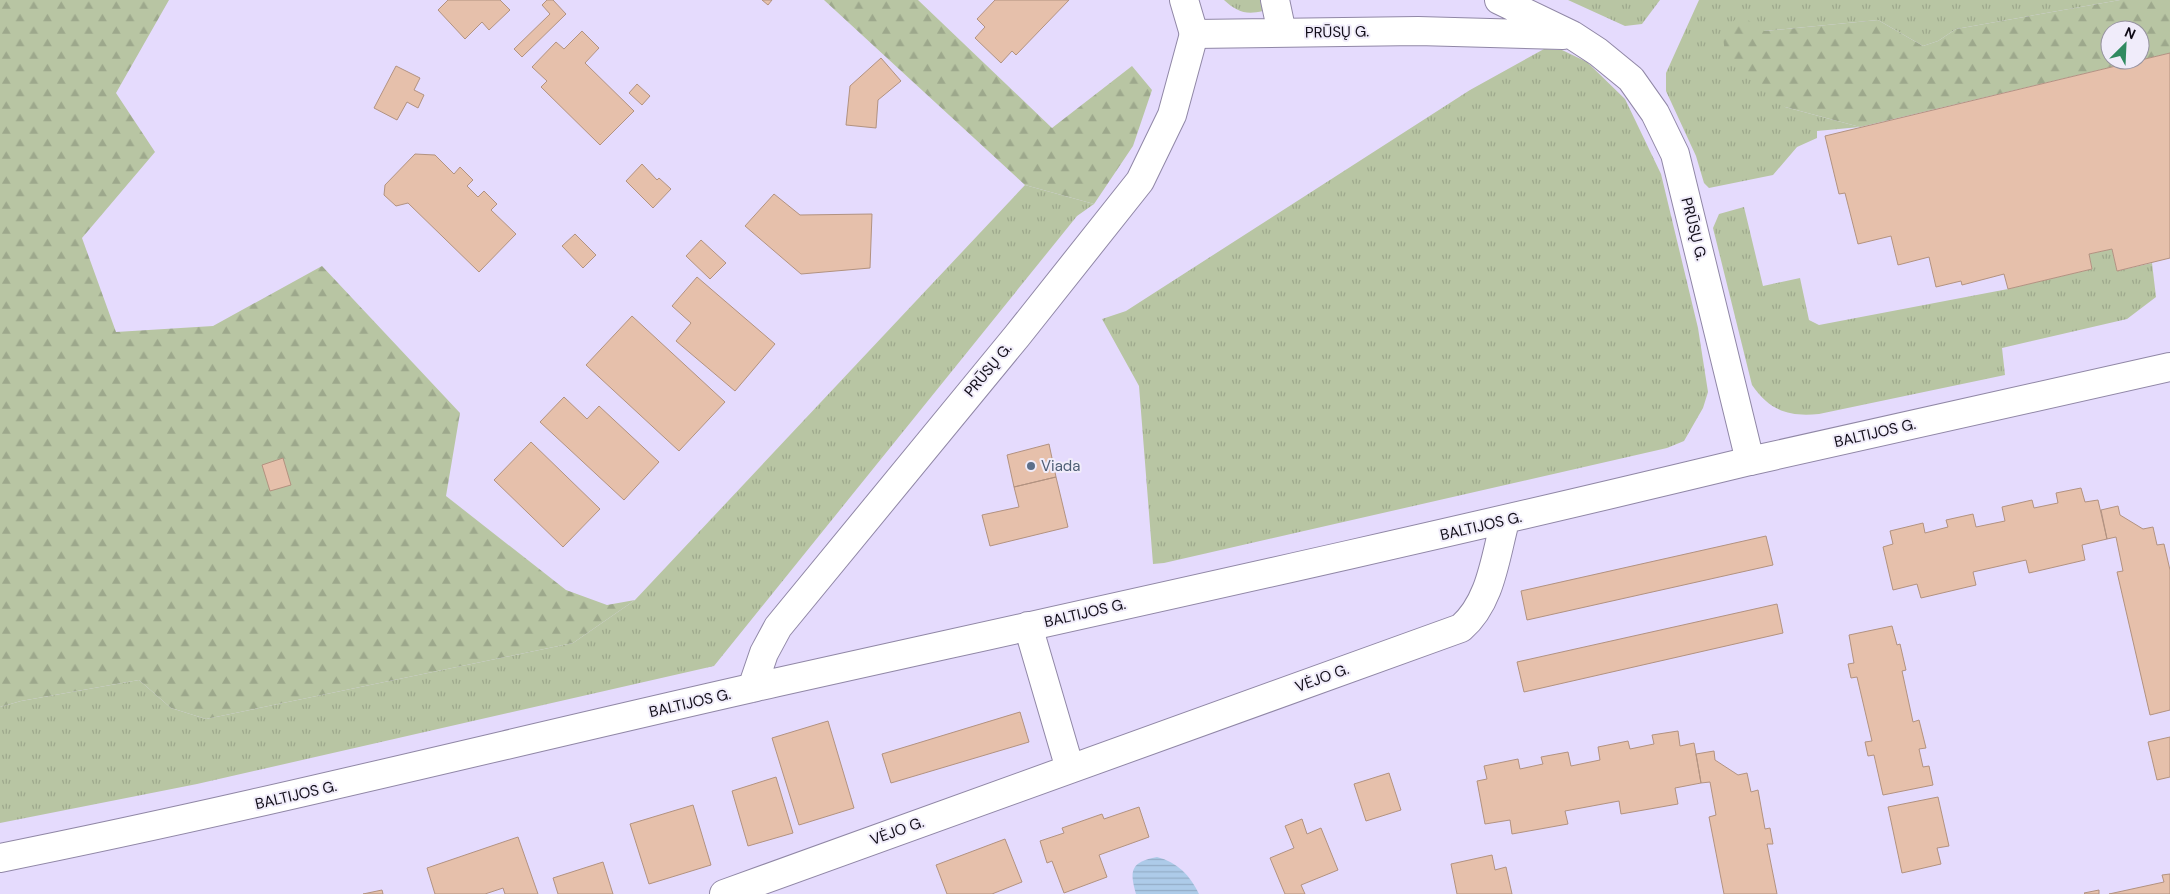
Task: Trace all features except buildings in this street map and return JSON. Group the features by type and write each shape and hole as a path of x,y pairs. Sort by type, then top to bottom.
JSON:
{"street":[{"path":"1184,0 1194,34"},
{"path":"1275,0 1282,33"},
{"name":"PRŪSŲ G.","path":"1499,0 1572,35 1598,52 1631,79 1655,113 1675,154 1750,461"},
{"name":"PRŪSŲ G.","path":"752,688 764,653 778,627 1017,336 1140,181 1172,115 1194,34 1418,31 1572,35"},
{"name":"BALTIJOS G.","path":"0,858 334,787 752,688 1505,521 1750,461 2170,367"},
{"name":"VĖJO G.","path":"724,894 1461,628 1473,618 1483,602 1505,521"},
{"path":"1028,626 1070,769"}],"green space":[{"path":"0,0 169,0 116,93 155,152 82,238 116,332 213,326 322,266 460,413 446,496 566,590 607,605 635,600 573,643 206,719 171,708 139,680 21,701 0,707"},
{"path":"824,0 918,0 1052,128 1132,66 1152,90 1133,146 1094,204 1025,185"},
{"path":"1224,0 1262,0 1263,11 1242,12"},
{"path":"1568,0 1660,0 1642,24 1625,26"},
{"path":"1699,0 2120,0 1956,29 1938,41 1923,46 1878,20 1764,31 1785,107 1860,127 1817,131 1817,138 1797,147 1773,175 1709,188 1704,183 1696,156 1666,91 1666,73"},
{"path":"2120,0 2170,0 2170,53 2150,58 2150,20 2100,20 2100,70 1860,127 1785,107 1725,54 1723,36 1739,14 1764,31 1878,20 1923,46 1938,41 1956,29"},
{"path":"1544,49 1562,50 1587,62 1625,99 1661,174 1698,328 1708,392 1703,408 1684,441 1667,448 1153,564 1139,386 1102,319 1126,311 1470,90"},
{"path":"1025,185 1094,204 1077,216 714,666 197,784 0,823 0,707 21,701 139,680 171,708 206,719 573,643 635,600"},
{"path":"1744,207 1763,286 1800,278 1809,320 1819,325 2008,289 2092,269 2089,254 2112,249 2117,271 2152,263 2156,297 2127,319 2002,348 2005,375 1819,414 1789,413 1766,401 1752,385 1713,228 1719,214"}],"water":[{"path":"1157,857 1171,862 1182,870 1199,894 1136,894 1133,879 1134,868 1148,859"}],"place":[{"name":"Viada","path":"1031,466"}]}
